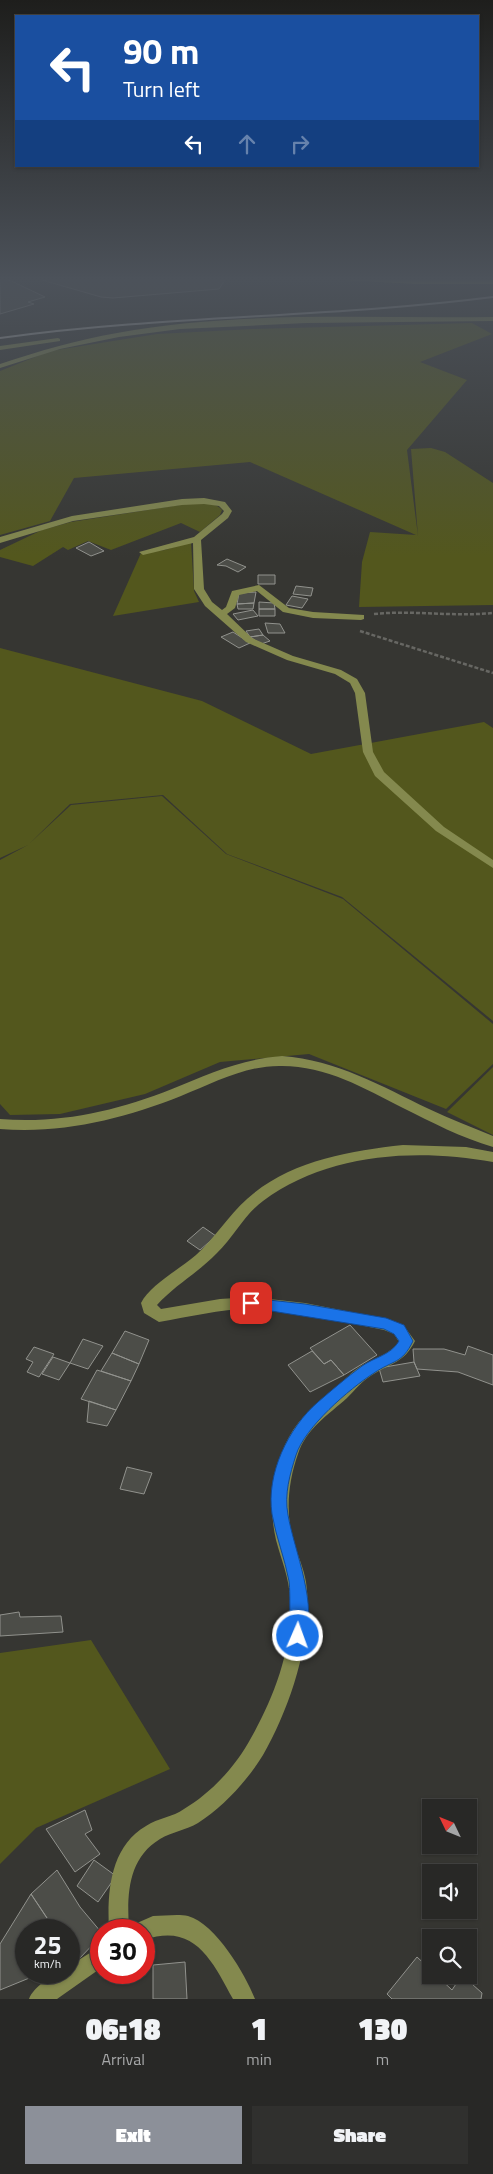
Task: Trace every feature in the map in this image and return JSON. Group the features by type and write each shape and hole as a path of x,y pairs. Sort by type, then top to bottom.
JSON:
{"street":[{"path":"0,540 81,518 182,502 204,501 222,504 228,510 225,516 197,539 143,552"},
{"path":"197,539 199,589 208,604 222,614 249,640 290,658 338,672 354,681 360,693 368,752 379,774 440,829 493,865"},
{"path":"222,614 230,608 235,593 259,588 286,610 313,615 361,617"},
{"path":"0,1124 48,1124 114,1113 140,1106 234,1070 285,1061 334,1069 346,1073 427,1114 493,1142"},
{"path":"118,1919 117,1898 120,1880 131,1851 140,1841 153,1833 190,1817 200,1810 248,1761 264,1733 290,1670 296,1652 300,1618 297,1580 282,1527 280,1489 286,1465 298,1434 321,1408 355,1379 368,1369 400,1353 406,1341 399,1330 386,1324 305,1310 251,1303 220,1305 160,1316 149,1309 149,1302 212,1248 243,1210 258,1196 299,1174 332,1163 395,1149 449,1149 493,1157"},
{"path":"155,1926 187,1926 217,1950 246,1999"},
{"path":"39,1999 90,1964"}],"path":[{"path":"493,613 460,616 405,611 378,613 361,617 355,624 365,634 493,673"}],"green space":[{"path":"0,371 444,371 467,380 407,450 418,536 411,449 431,448 445,452 493,483 493,605 359,607 362,562 370,532 416,535 250,462 74,478 50,521 0,535"},
{"path":"186,504 211,504 222,510 220,515 200,532 181,523 111,550 88,541 68,550 63,547 33,566 0,557 0,550 42,530 71,522"},
{"path":"191,542 194,591 199,602 113,616 141,553 165,550"},
{"path":"0,648 202,701 311,754 484,722 493,728 493,1021 342,897 227,854 163,795 70,804 29,844 71,805 162,796 226,854 343,899 493,1024 493,1064 446,1109 309,1054 220,1062 145,1094 60,1114 10,1115 0,1104 0,860 28,845 0,858"},
{"path":"493,1067 493,1135 447,1112"},
{"path":"91,1640 170,1769 36,1828 0,1864 0,1653"}],"building":[{"path":"89,542 104,551 91,556 76,548"},
{"path":"227,559 246,567 238,572 226,566 217,565"},
{"path":"258,575 275,575 275,584 258,584"},
{"path":"296,586 313,588 311,596 293,594"},
{"path":"256,592 254,603 237,604 239,593"},
{"path":"292,596 308,599 302,608 286,605"},
{"path":"259,602 274,603 275,609 259,609"},
{"path":"254,603 253,609 238,609 237,604"},
{"path":"259,609 275,609 275,616 259,616"},
{"path":"253,610 258,616 238,620 233,614"},
{"path":"265,623 280,624 285,633 268,633"},
{"path":"259,629 263,635 250,637 246,631"},
{"path":"233,632 250,643 239,648 221,637"},
{"path":"263,635 270,641 261,644 250,637"},
{"path":"203,1227 216,1236 200,1250 187,1241"},
{"path":"350,1325 377,1355 344,1375 331,1360 324,1364 310,1348"},
{"path":"125,1331 149,1340 139,1364 112,1353"},
{"path":"83,1339 103,1346 88,1369 70,1363"},
{"path":"468,1346 493,1355 493,1385 458,1372 417,1369 414,1362 413,1349 444,1349 465,1355"},
{"path":"34,1347 54,1354 39,1377 27,1372 33,1362 26,1359"},
{"path":"312,1351 324,1364 331,1360 344,1375 310,1392 288,1365"},
{"path":"112,1353 139,1364 131,1381 101,1371"},
{"path":"53,1357 70,1363 59,1380 42,1374"},
{"path":"414,1362 420,1376 383,1382 379,1368"},
{"path":"97,1370 131,1381 116,1410 81,1399"},
{"path":"89,1401 116,1410 107,1426 87,1422"},
{"path":"127,1467 152,1473 144,1494 120,1489"},
{"path":"19,1612 20,1617 61,1616 63,1632 0,1636 0,1615"},
{"path":"85,1810 92,1830 85,1834 100,1854 75,1872 46,1829"},
{"path":"94,1860 116,1876 98,1902 77,1886"},
{"path":"57,1870 80,1907 90,1919 90,1947 80,1958 80,1919 48,1919 31,1894"},
{"path":"31,1894 48,1919 16,1919"},
{"path":"15,1920 15,1984 0,1990 0,1944"},
{"path":"417,1957 422,1962 422,1984 446,1984 452,1990 456,1984 472,1984 482,1993 481,1999 392,1999 387,1994"},
{"path":"185,1962 187,1999 153,1999 155,1965"}],"route":[{"path":"251,1303 386,1324 404,1334 406,1341 400,1353 368,1369 321,1408 303,1426 290,1452 280,1489 280,1514 285,1541 297,1580 300,1618 298,1636"}]}
